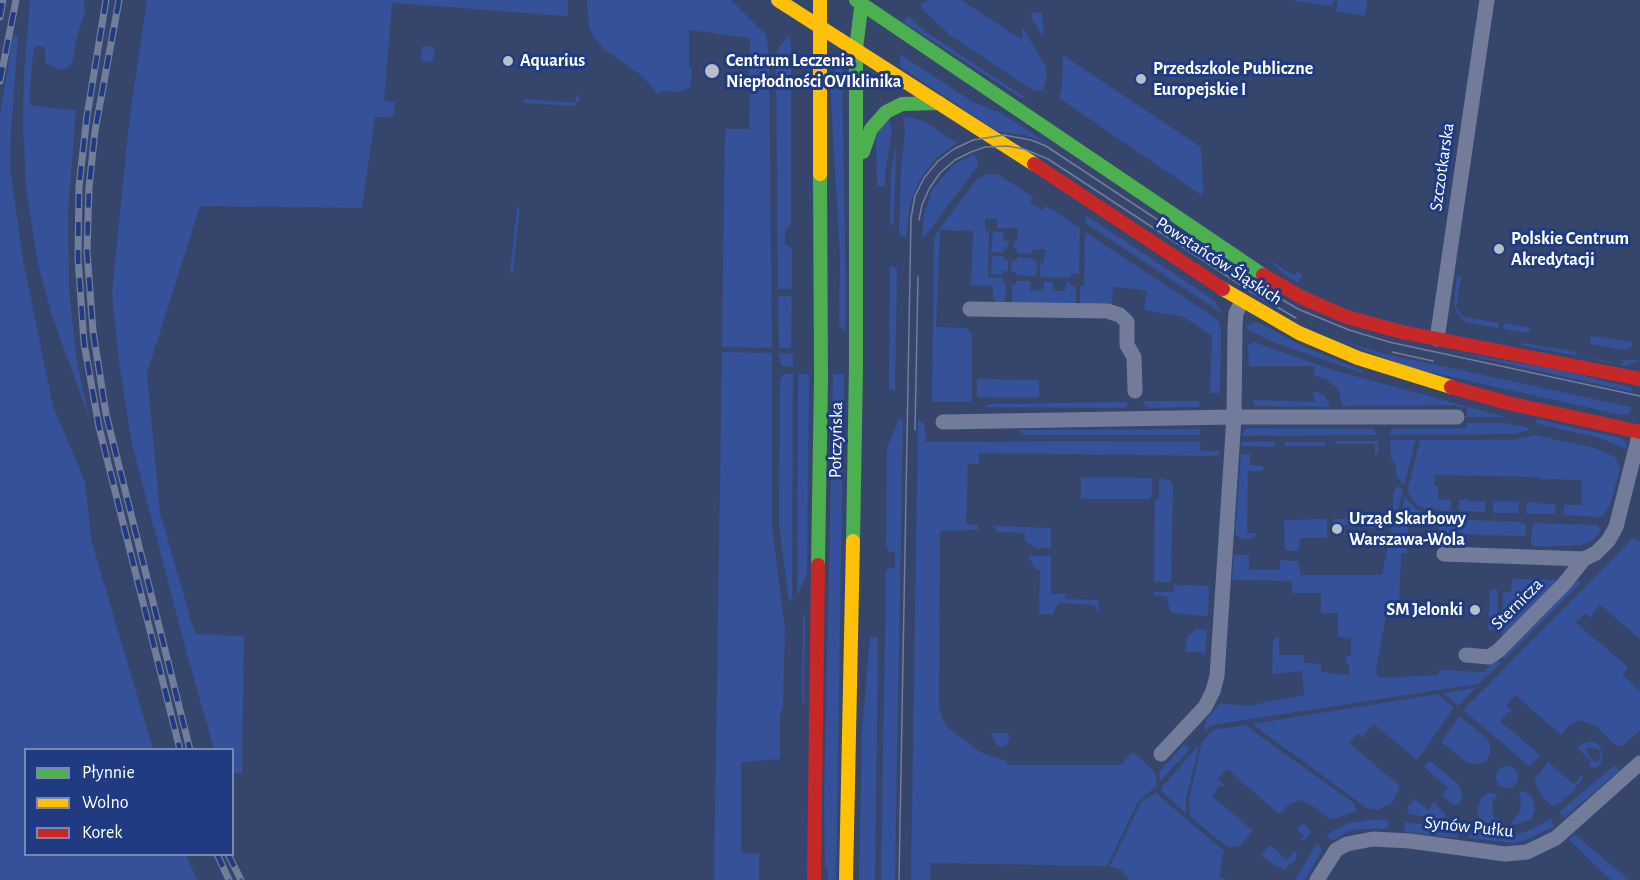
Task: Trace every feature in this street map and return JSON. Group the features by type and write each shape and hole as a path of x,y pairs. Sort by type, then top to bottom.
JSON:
{"main road":[{"name":"Powstańców Śląskich","path":"778,0 941,103 1242,301 1299,333 1374,364 1508,403 1640,432"},
{"name":"Połczyńska","path":"814,880 819,542 820,0"},
{"name":"Powstańców Śląskich","path":"860,1 1303,298 1347,317 1402,332 1640,379"},
{"name":"Połczyńska","path":"846,880 856,330 856,49 860,1"},
{"path":"857,170 871,129 886,112 902,104 941,103"},
{"path":"820,328 837,340 851,339 856,330"}],"street":[{"name":"Szczotkarska","path":"1437,339 1487,0"},
{"path":"1161,754 1205,707 1213,691 1216,676 1234,417 1234,326 1236,313 1242,301"},
{"path":"970,309 1107,311 1120,315 1126,322 1127,345 1134,357 1135,391"},
{"path":"943,422 1234,417 1457,417"},
{"name":"Sternicza","path":"1466,655 1489,657 1498,651 1564,584 1584,559 1596,553 1608,541 1616,527 1640,432"},
{"name":"Sternicza","path":"1444,555 1584,559"},
{"name":"Synów Pułku","path":"1317,880 1336,850 1347,844 1372,839 1410,840 1505,854 1527,852 1556,838 1640,763"}],"shaded area":[{"path":"30,0 84,0 85,12 76,40 73,61 69,67 61,70 45,63 45,47 35,46 29,102 32,105 48,108 76,110 68,212 69,289 77,362 89,417 52,316 38,264 26,188 23,123 24,72"},
{"path":"147,0 568,0 568,16 392,3 384,101 395,102 394,113 391,117 375,117 362,208 200,206 147,373 160,513 195,634 244,636 242,773 234,773 234,748 214,748 132,444 119,363 112,293 130,115"},
{"path":"587,0 731,0 766,35 769,54 772,348 722,347 725,129 749,129 750,38 689,30 691,86 682,92 663,91 658,94 641,75 605,50 595,39 589,27"},
{"path":"928,0 961,0 1022,40 1022,26 1046,67 1047,78 1043,91 1032,90 951,36 921,8 921,4"},
{"path":"1290,0 1334,0 1332,6"},
{"path":"1338,0 1367,0 1365,16 1336,11"},
{"path":"1042,12 1044,33 1042,36 1030,16 1032,13"},
{"path":"908,16 926,32 1026,98 1021,98 903,22"},
{"path":"13,35 18,36 10,167 23,260 53,406 85,482 92,543 153,748 24,748 24,856 186,856 197,880 0,880 0,114"},
{"path":"788,36 791,42 791,224 785,230 785,244 792,249 792,286 789,289 778,289 776,57 779,47"},
{"path":"422,46 435,47 433,62 421,61"},
{"path":"900,54 973,102 1001,113 1049,144 1025,135 998,132 900,67"},
{"path":"1063,55 1201,147 1205,188 1201,195 1059,98 1062,88"},
{"path":"839,63 842,66 846,309 845,330 843,331 839,324 840,258 830,84"},
{"path":"577,94 580,99 574,106 524,103 525,99 575,103"},
{"path":"910,117 923,121 957,143 935,159 919,181 910,204 906,238 899,235 901,168 905,133 903,118"},
{"path":"890,120 892,130 885,186 877,186 876,141 880,126"},
{"path":"896,146 894,221 890,227 891,171"},
{"path":"974,154 978,161 977,167 922,239 924,214 932,190 953,165"},
{"path":"987,174 999,175 1033,197 1030,203 1042,210 1046,206 1080,228 1079,274 1071,273 1071,278 1040,277 1040,263 1044,263 1045,249 1033,249 1032,254 1017,253 1014,242 1017,241 1018,228 997,228 997,219 985,218 985,231 989,231 988,277 1003,278 1003,283 1006,283 1005,304 997,303 993,298 993,286 971,285 973,231 940,230 936,327 967,328 972,334 972,400 969,402 932,402 934,240 936,234 977,179"},
{"path":"520,206 513,273 510,273 517,208"},
{"path":"1087,216 1214,300 1223,314 1084,222"},
{"path":"993,231 1004,232 1003,241 1008,241 1004,253 991,252"},
{"path":"1085,232 1218,320 1221,330 1220,393 1210,393 1212,336 1184,317 1144,310 1147,292 1144,290 1113,287 1112,305 1080,304 1080,287 1084,286"},
{"path":"992,256 1004,256 1004,260 1008,261 1008,271 1003,271 1003,275 991,274"},
{"path":"1017,257 1033,258 1033,262 1037,262 1036,276 1016,275 1016,272 1011,271 1012,261 1017,261"},
{"path":"1266,258 1293,275 1296,275 1296,271 1303,275 1298,283"},
{"path":"890,266 897,268 895,391 889,389"},
{"path":"1457,276 1461,277 1456,308 1464,317 1499,323 1498,328 1466,322 1460,317 1456,311 1454,302"},
{"path":"1016,281 1030,281 1030,290 1043,291 1044,281 1053,282 1053,291 1065,291 1066,282 1070,282 1071,286 1076,287 1076,305 1012,304 1012,285 1016,285"},
{"path":"778,296 792,296 791,348 779,348"},
{"path":"1251,323 1259,323 1305,347 1363,371 1362,373 1275,343 1245,328"},
{"path":"1504,323 1530,328 1529,333 1503,329"},
{"path":"1591,336 1632,342 1631,347 1625,350 1590,344"},
{"path":"1334,338 1381,353 1631,407 1630,412 1627,415 1617,414 1408,367"},
{"path":"1254,342 1329,369 1506,417 1467,417 1467,407 1457,405 1342,406 1339,390 1328,380 1315,376 1314,366 1249,366 1248,345"},
{"path":"1523,343 1576,352 1575,355 1621,364 1623,362 1621,360 1639,360 1626,366 1522,345"},
{"path":"1445,350 1559,370 1630,387 1633,392"},
{"path":"722,352 772,353 772,526 785,628 780,759 741,762 741,853 759,854 759,880 714,880"},
{"path":"779,353 793,355 793,367 782,366"},
{"path":"786,374 793,374 792,597 789,603 779,524 780,381"},
{"path":"798,374 809,374 807,574 797,597"},
{"path":"833,374 844,374 836,880 828,880 827,866 825,866 824,801"},
{"path":"977,379 1039,380 1039,398 977,397"},
{"path":"1314,391 1325,396 1330,407 1254,406 1253,400 1314,402"},
{"path":"1143,401 1199,401 1199,407 1149,408"},
{"path":"1129,402 1125,408 984,407 990,404"},
{"path":"899,419 903,419 895,880 881,880 886,572 889,568 895,568 895,552 889,552 886,547 887,448"},
{"path":"918,419 924,423 926,442 1200,441 1201,451 1219,451 1219,455 1212,456 979,453 979,464 968,464 966,524 978,525 978,530 940,531 939,706 948,728 982,753 1007,761 1007,765 1120,765 1133,752 1155,772 1157,786 1139,800 1107,866 931,863 930,880 911,880"},
{"path":"1536,419 1621,438 1626,443 1627,449 1596,437 1537,424"},
{"path":"1467,423 1506,423 1530,428 1514,434 1390,435 1391,429 1467,428"},
{"path":"1246,428 1373,429 1378,435 1242,436"},
{"path":"1200,429 1200,435 1021,435 1021,430"},
{"path":"1535,435 1594,448 1615,457 1620,469 1610,504 1604,514 1599,517 1563,515 1564,505 1581,505 1582,480 1435,475 1434,486 1438,486 1438,499 1451,500 1451,511 1424,509 1410,497 1408,488 1420,440 1513,440"},
{"path":"1390,440 1416,440 1404,485 1396,476 1396,466 1391,458"},
{"path":"1335,441 1378,441 1378,452 1375,456 1375,444 1335,444"},
{"path":"1242,442 1275,442 1275,447 1241,446"},
{"path":"1285,442 1326,442 1325,446 1285,446"},
{"path":"1241,454 1250,454 1250,465 1264,468 1263,471 1248,471 1247,533 1257,533 1252,539 1241,539 1235,534"},
{"path":"1081,477 1152,478 1152,494 1149,499 1081,499"},
{"path":"1159,478 1171,481 1173,486 1171,582 1154,582 1155,499 1159,498"},
{"path":"1397,485 1403,491 1398,509 1402,510 1405,497 1417,510 1429,514 1430,524 1409,523 1407,553 1401,553 1399,606 1388,605 1376,670 1378,678 1439,675 1439,670 1483,672 1497,659 1501,663 1478,684 1211,725 1204,732 1206,720 1220,703 1247,706 1304,695 1302,671 1272,673 1273,641 1276,638 1279,637 1279,655 1304,655 1304,663 1321,664 1321,672 1349,675 1349,663 1346,663 1346,656 1351,656 1351,638 1338,637 1338,613 1321,613 1321,593 1292,593 1292,581 1232,580 1234,555 1249,555 1249,570 1280,570 1280,560 1299,561 1300,575 1382,575 1393,519 1393,494"},
{"path":"1459,500 1485,501 1485,512 1459,511"},
{"path":"1493,501 1519,502 1518,513 1493,513"},
{"path":"1527,502 1556,505 1555,514 1526,514"},
{"path":"1327,519 1327,538 1300,538 1299,551 1285,550 1284,520"},
{"path":"1333,519 1376,519 1376,523 1373,528 1363,528 1362,525 1333,525"},
{"path":"1446,519 1519,522 1526,525 1526,532 1524,536 1438,534 1440,521"},
{"path":"1535,523 1598,525 1601,531 1592,541 1580,545 1534,547 1531,544 1532,528"},
{"path":"993,526 1051,528 1051,548 1036,548 1025,541 1025,533 999,532"},
{"path":"1633,538 1640,541 1640,639 1600,605 1591,618 1585,613 1576,623 1628,667 1623,675 1640,691 1640,730 1624,745 1619,746 1596,726 1579,720 1568,726 1561,735 1515,695 1506,706 1512,711 1500,721 1540,755 1531,765 1528,765 1463,710"},
{"path":"1028,556 1051,556 1051,594 1065,594 1065,599 1098,600 1099,614 1094,605 1059,603 1054,614 1039,614 1040,570 1036,570"},
{"path":"1512,579 1561,580 1502,639 1503,592 1511,592"},
{"path":"1575,581 1582,582 1505,659 1501,656"},
{"path":"1174,585 1209,586 1208,616 1171,613 1167,597 1154,595 1154,592 1174,592"},
{"path":"1490,590 1498,590 1497,631 1488,630"},
{"path":"805,613 804,707 802,697 803,616"},
{"path":"1196,629 1207,630 1205,656 1200,652 1185,652 1188,636"},
{"path":"870,637 878,637 875,880 859,880 862,732"},
{"path":"1475,688 1458,706 1443,693"},
{"path":"1438,694 1454,708 1417,760 1374,724 1364,738 1358,733 1349,743 1400,786 1392,803 1378,810 1367,808 1252,724"},
{"path":"1460,716 1490,744 1490,754 1485,762 1474,764 1466,762 1441,742"},
{"path":"1245,725 1355,804 1356,811 1329,819 1310,804 1299,800 1288,805 1279,814 1227,769 1218,779 1224,785 1223,787 1220,785 1212,796 1253,831 1240,846 1229,848 1223,844 1190,816 1189,800 1202,742 1213,730"},
{"path":"990,733 1008,733 1010,736 1003,747 998,746"},
{"path":"1593,742 1599,745 1603,756 1600,765 1593,768 1589,764 1591,761 1577,748 1583,743","holes":["1592,747 1599,750 1601,755 1597,762 1593,761 1586,751"]},
{"path":"1184,744 1190,749 1160,782 1159,772"},
{"path":"1199,745 1186,800 1186,813 1162,792 1161,788"},
{"path":"1428,762 1432,762 1459,785 1463,797 1458,805 1452,804 1442,795 1449,788 1424,767"},
{"path":"1548,762 1574,784 1583,776 1575,787 1576,789 1557,805 1551,805 1545,800 1535,783 1536,775 1538,776"},
{"path":"1615,765 1619,771 1564,818 1559,812"},
{"path":"1507,766 1515,769 1518,777 1515,785 1507,788 1499,785 1496,777 1499,769"},
{"path":"1157,792 1224,851 1219,877 1228,880 1130,880 1121,870 1110,866 1141,802"},
{"path":"1519,792 1532,797 1535,809 1531,819 1515,825 1511,823 1520,812"},
{"path":"1489,793 1498,794 1492,803 1493,816 1505,824 1491,824 1479,817 1477,810 1479,804 1482,797"},
{"path":"1415,799 1428,810 1434,802 1445,817 1440,819 1409,814 1407,808"},
{"path":"1378,819 1390,821 1387,829 1357,829 1346,832 1335,840 1326,835 1348,823"},
{"path":"1551,819 1555,826 1524,841 1514,843 1469,838 1471,830 1511,835 1528,831"},
{"path":"1405,822 1458,829 1457,838 1407,832 1404,829"},
{"path":"1304,823 1311,832 1305,840 1301,840 1304,836 1296,829"},
{"path":"1574,834 1629,880 1611,880 1569,840"},
{"path":"1317,843 1321,852 1305,880 1295,880"},
{"path":"1270,845 1287,860 1295,851 1297,854 1295,860 1284,870 1274,865 1261,855"}],"tram line":[{"path":"899,880 911,218 915,196 924,178 938,161 954,149 973,140 1004,135 1031,140 1046,146 1244,277 1298,309 1349,330 1389,342 1640,396"},
{"path":"919,220 929,189 940,173 955,160 985,147 1007,146 1024,149 1048,159 1253,293 1296,318"},
{"path":"915,430 918,277"},
{"path":"1392,352 1433,361"}],"railway":[{"path":"0,17 3,0"},
{"path":"0,81 16,0"},
{"path":"106,0 87,116 79,186 78,258 84,343 99,427 179,748"},
{"path":"119,0 95,131 89,188 87,251 93,331 106,414 190,748"},
{"path":"218,856 229,880"},
{"path":"229,856 241,880"}],"traffic: fast":[{"path":"856,0 1263,275"},
{"path":"853,541 856,367 856,49 862,0"},
{"path":"863,152 871,129 886,112 902,104 940,103"},
{"path":"818,565 821,378 820,174"}],"traffic: slow":[{"path":"778,0 1034,164"},
{"path":"820,0 820,174"},
{"path":"1223,289 1299,333 1358,358 1451,387"},
{"path":"846,880 853,541"}],"traffic: jam":[{"path":"1034,164 1223,289"},
{"path":"1263,275 1303,298 1347,317 1402,332 1640,379"},
{"path":"1451,387 1508,403 1640,432"},
{"path":"814,880 818,565"}],"place":[{"name":"Aquarius","path":"508,61"},
{"name":"Centrum Leczenia Niepłodności OVIklinika","path":"712,71"},
{"name":"Przedszkole Publiczne Europejskie I","path":"1141,79"},
{"name":"Polskie Centrum Akredytacji","path":"1499,249"},
{"name":"Urząd Skarbowy Warszawa-Wola","path":"1337,529"},
{"name":"SM Jelonki","path":"1475,610"}]}
